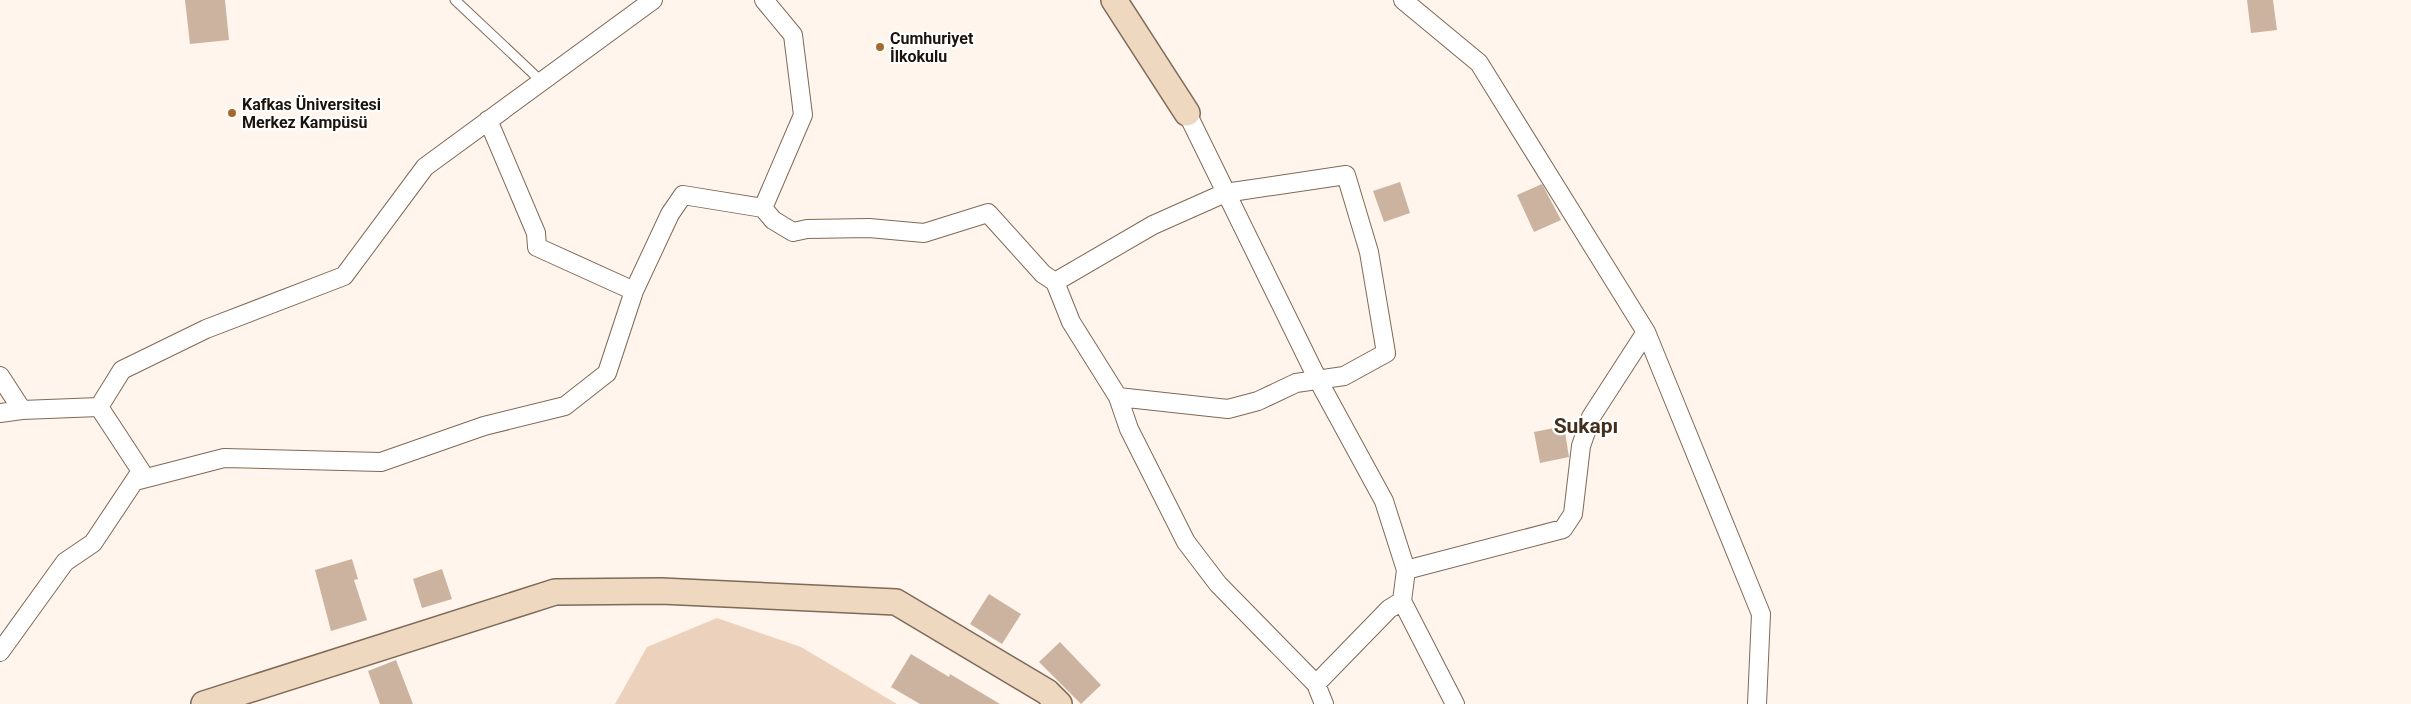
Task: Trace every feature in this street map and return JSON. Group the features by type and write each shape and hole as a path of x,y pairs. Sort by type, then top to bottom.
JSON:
{"street":[{"path":"100,406 122,370 206,328 344,276 425,167 653,0"},
{"path":"763,208 803,115 793,35 764,0"},
{"path":"1114,0 1187,113 1318,380 1384,501 1406,570 1402,601 1455,704"},
{"path":"1403,0 1479,63 1646,332 1761,614 1757,704"},
{"path":"488,120 536,233 537,247 634,291"},
{"path":"1055,282 1153,224 1225,193 1346,175 1369,252 1386,353 1344,376 1296,384 1258,401 1228,408 1118,397"},
{"path":"135,481 224,458 381,462 484,426 565,406 607,373 634,291 670,214 683,195 763,208 773,220 793,232 808,229 870,228 924,233 988,213 1043,274 1055,282 1072,322 1118,397 1129,429 1186,542 1218,584 1316,684 1324,704"},
{"path":"1406,570 1563,529 1573,514 1581,446 1590,417 1646,332"},
{"path":"0,376 22,410"},
{"path":"0,413 100,406"},
{"path":"0,652 65,562 93,543 142,471 100,406"},
{"path":"204,704 555,592 661,591 896,602 1047,692 1059,704"},
{"path":"1316,684 1389,609 1402,601"}],"lane":[{"path":"455,0 541,82"}],"shaded area":[{"path":"717,618 801,647 897,704 615,704 647,647"}],"building":[{"path":"185,0 225,0 229,40 190,44"},
{"path":"2247,0 2273,0 2277,30 2251,33"},
{"path":"1400,182 1410,213 1384,222 1373,191"},
{"path":"1542,184 1561,220 1534,232 1517,195"},
{"path":"1564,426 1569,457 1540,463 1534,432"},
{"path":"352,559 358,579 354,580 367,620 331,631 315,570"},
{"path":"442,569 452,599 422,608 413,579"},
{"path":"989,594 1021,614 1002,644 970,624"},
{"path":"1060,642 1101,685 1081,704 1039,662"},
{"path":"911,654 949,677 950,674 1000,704 920,704 891,687"},
{"path":"396,660 413,704 380,704 368,671"}],"place":[{"name":"Cumhuriyet İlkokulu","path":"880,47"},
{"name":"Kafkas Üniversitesi Merkez Kampüsü","path":"232,113"}],"district":[{"name":"Sukapı","path":"1586,426"}]}
